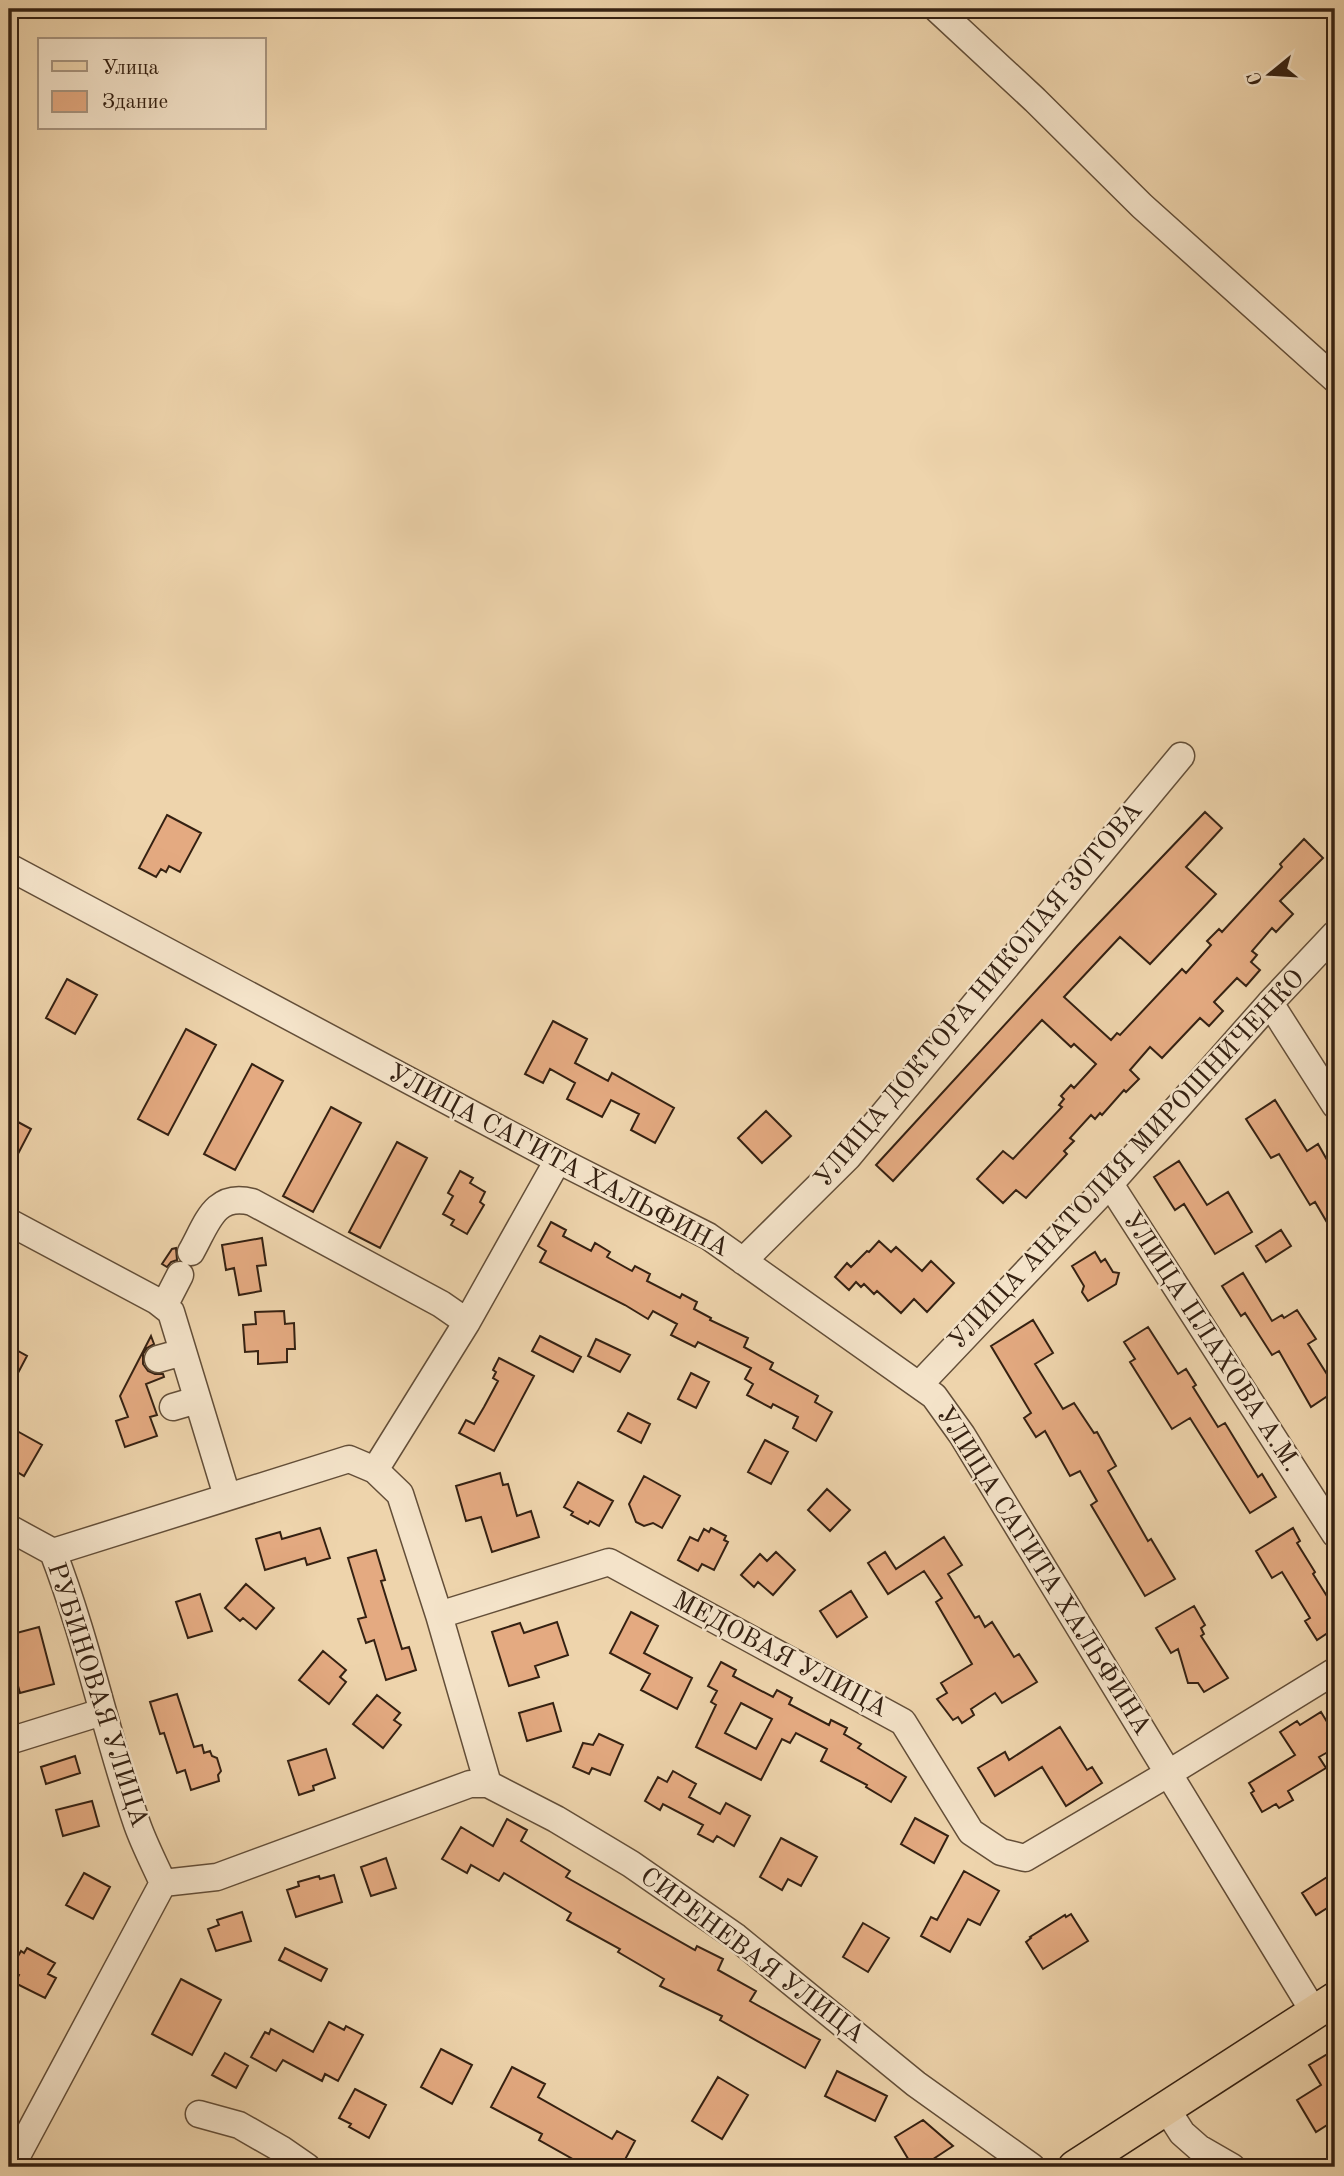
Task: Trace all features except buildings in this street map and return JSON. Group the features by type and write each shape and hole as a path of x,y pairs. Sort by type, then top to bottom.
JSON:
{"main road":[{"path":"1075,2167 1325,2006"}],"street":[{"path":"937,9 1152,215 1335,379"},
{"name":"УЛИЦА ДОКТОРА НИКОЛАЯ ЗОТОВА","path":"743,1261 848,1157 1181,756"},
{"name":"УЛИЦА САГИТА ХАЛЬФИНА","path":"9,867 558,1160 708,1236 934,1396 962,1435 1169,1773 1325,2006"},
{"name":"УЛИЦА АНАТОЛИЯ МИРОШНИЧЕНКО","path":"919,1385 1110,1184 1270,1003 1335,934"},
{"path":"1270,1003 1335,1105"},
{"path":"375,1470 467,1322 558,1160"},
{"name":"УЛИЦА ПЛАХОВА А.М.","path":"1110,1184 1335,1534"},
{"path":"164,1306 216,1209 223,1202 232,1199 252,1202 441,1304 467,1322"},
{"path":"9,1222 158,1301 171,1312 171,1355 185,1403 227,1496"},
{"path":"11,2162 163,1883 217,1877 470,1784 488,1784 439,1615 400,1494 375,1470 349,1459 52,1552"},
{"name":"РУБИНОВАЯ УЛИЦА","path":"9,1528 52,1552 71,1600 102,1712 138,1826 163,1883"},
{"name":"МЕДОВАЯ УЛИЦА","path":"439,1615 609,1562 903,1722 971,1832 1001,1852 1025,1858 1169,1773"},
{"path":"1169,1773 1335,1671"},
{"path":"9,1741 102,1712"},
{"name":"СИРЕНЕВАЯ УЛИЦА","path":"488,1784 556,1819 631,1864 736,1937 916,2084 1031,2167"},
{"path":"1166,2108 1182,2133 1199,2148 1232,2167"},
{"path":"199,2113 239,2125 281,2148 307,2167"}]}
